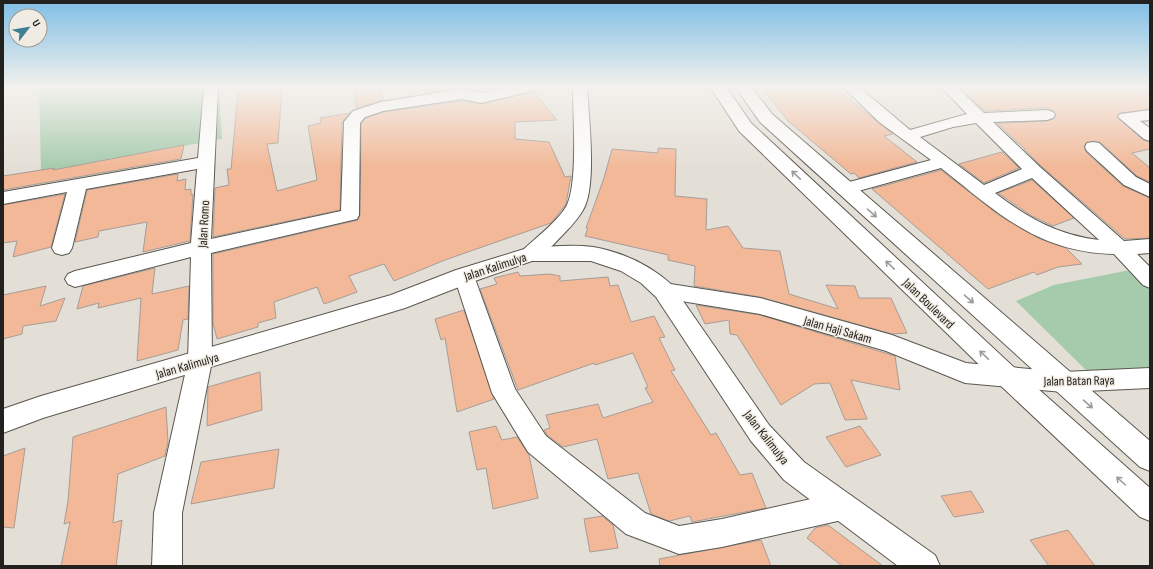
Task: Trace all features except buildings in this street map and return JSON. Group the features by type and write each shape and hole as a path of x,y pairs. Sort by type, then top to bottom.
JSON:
{"main road":[{"name":"Jalan Boulevard","path":"737,115 745,127 1008,378 1150,507"},
{"path":"763,115 844,189 1150,458"},
{"name":"Jalan Kalimulya","path":"3,421 41,407 397,302 464,276 532,254 592,254 629,266 649,277 664,291 760,433 794,471 924,566"}],"street":[{"name":"Jalan Romo","path":"167,566 168,513 200,361 202,248 209,115"},
{"path":"75,279 202,248 350,215 352,122 359,115"},
{"path":"532,254 561,225 576,206 582,176 581,115"},
{"path":"879,115 1018,218 1046,233 1069,242 1121,249 1150,246"},
{"path":"976,115 1034,171 1121,249 1150,280"},
{"path":"907,136 949,123 980,118 1046,115"},
{"path":"1150,115 1126,117 1150,136"},
{"path":"1093,147 1130,181 1150,191"},
{"path":"3,198 206,162"},
{"path":"844,189 944,162"},
{"path":"982,192 1034,171"},
{"path":"62,248 78,185"},
{"path":"464,276 504,393 537,444 636,524 679,540 722,533 842,506"},
{"name":"Jalan Haji Sakam","path":"664,291 760,306 892,344 965,373 1008,378"},
{"name":"Jalan Batan Raya","path":"1008,378 1063,382 1150,378"}],"green space":[{"path":"40,115 221,115 222,139 41,172"},
{"path":"1150,266 1150,370 1098,382 1016,301 1054,285"}]}
